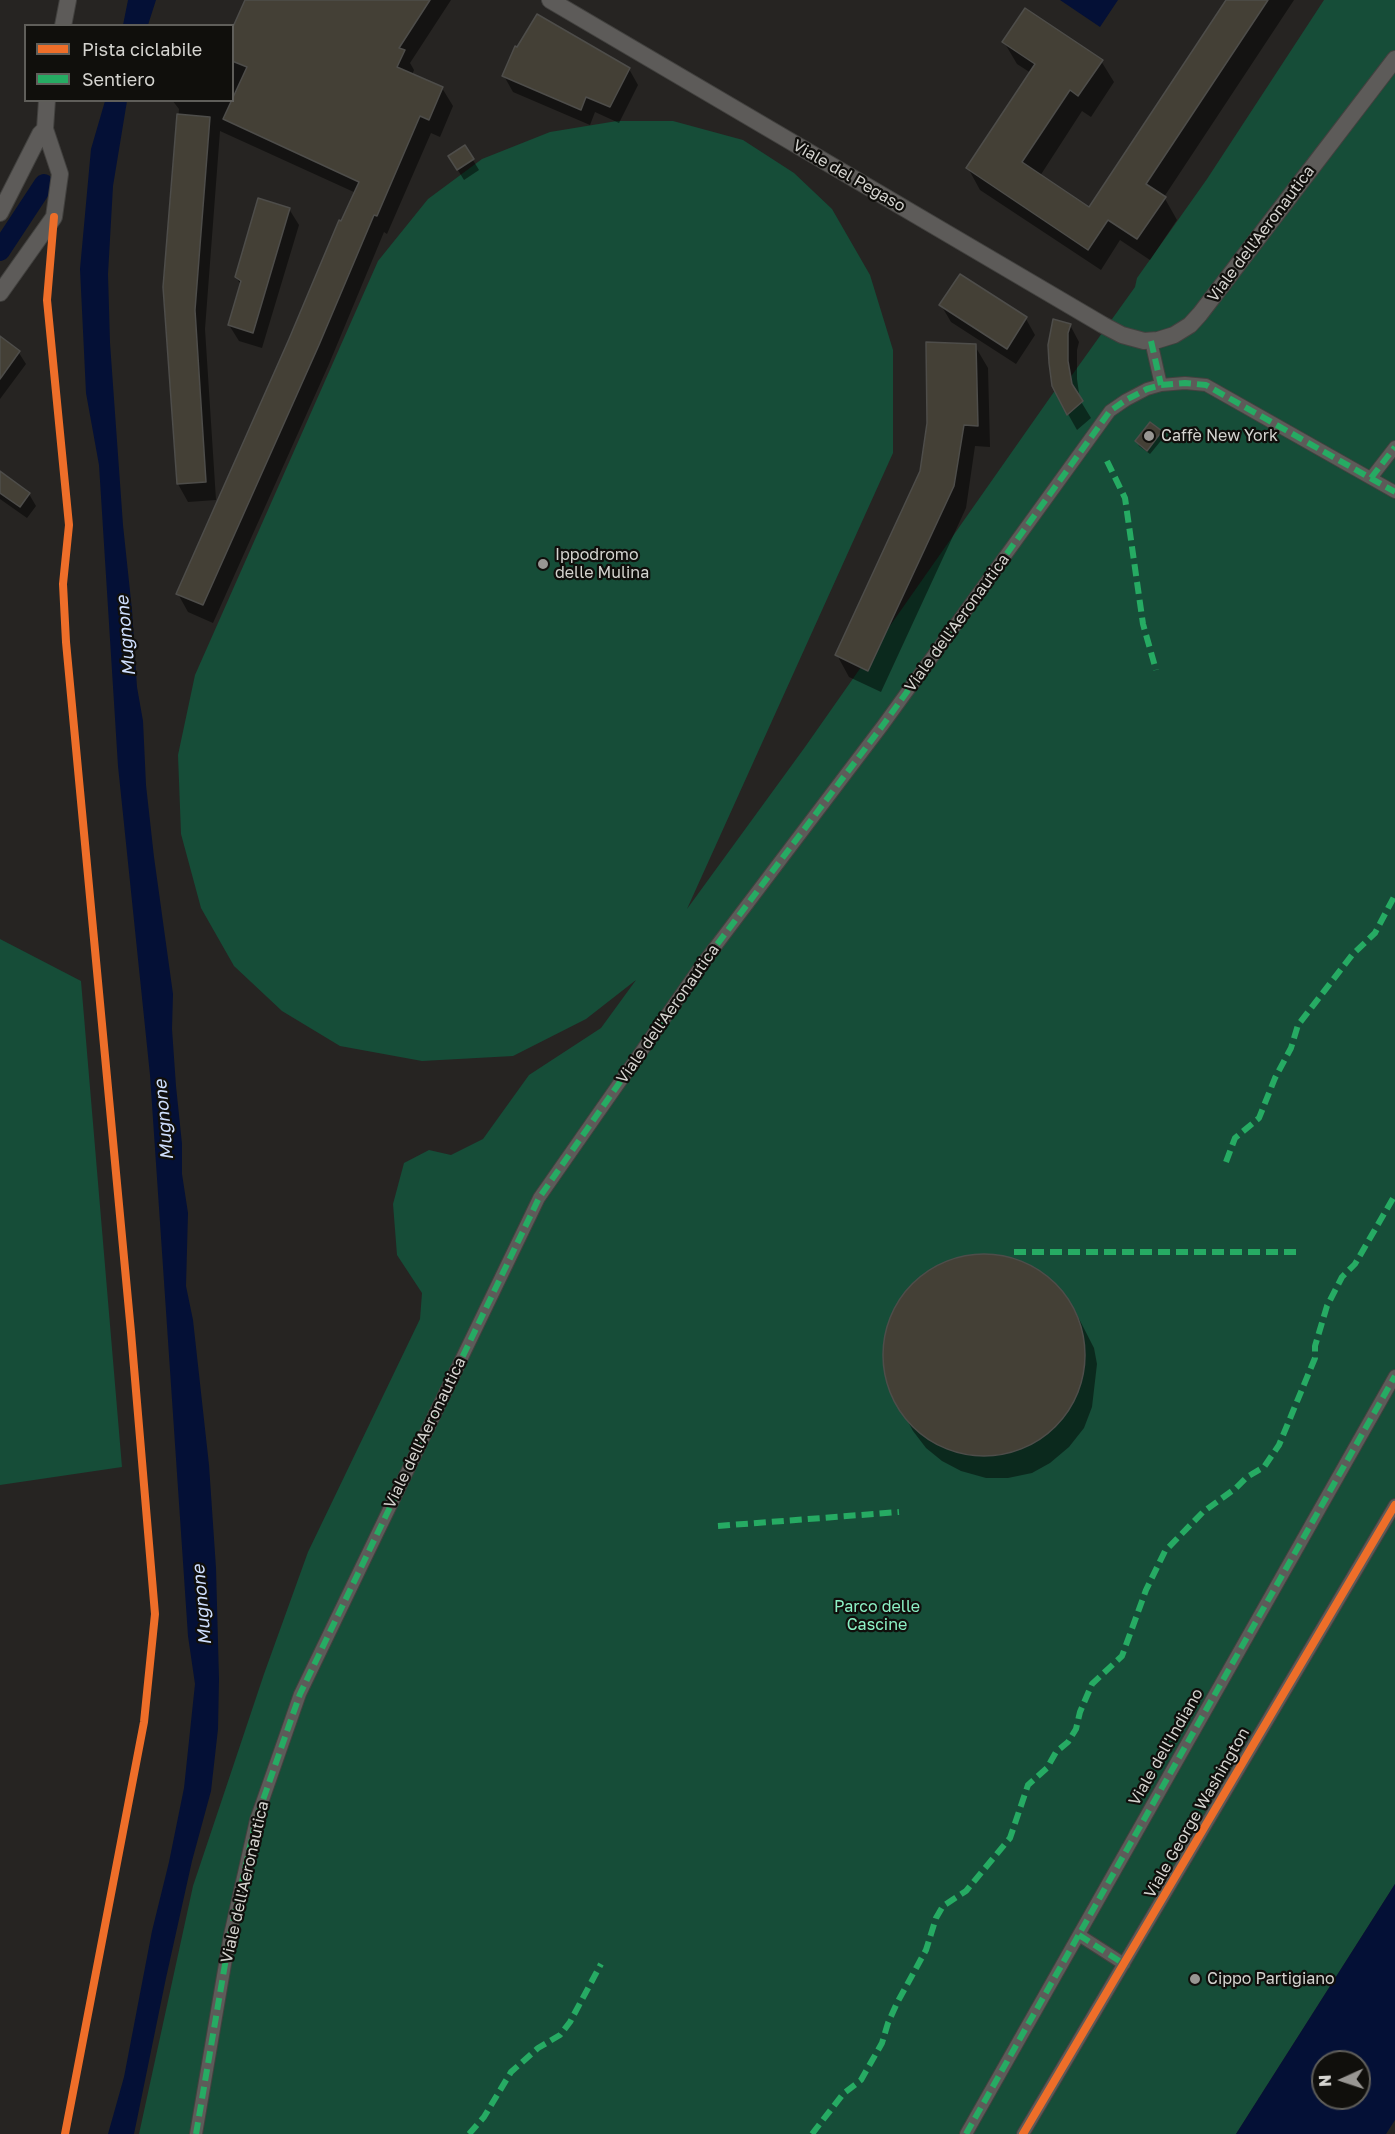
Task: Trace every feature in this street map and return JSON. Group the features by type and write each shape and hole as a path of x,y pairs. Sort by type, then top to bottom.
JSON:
{"street":[{"path":"63,24 68,0"},
{"name":"Viale del Pegaso","path":"550,0 1103,325 1130,338 1151,341"},
{"name":"Viale dell'Aeronautica","path":"1151,341 1174,335 1190,325 1200,314 1395,59"},
{"path":"0,293 54,217 60,174 45,129 47,102"},
{"path":"0,213 40,134 45,129"},
{"path":"1151,341 1161,385 1206,384 1395,492"},
{"name":"Viale dell'Aeronautica","path":"196,2134 230,1935 256,1820 300,1694 539,1198 703,963 883,725 1110,411 1147,389 1161,385"},
{"path":"1371,478 1395,447"},
{"name":"Viale dell'Indiano","path":"966,2134 1395,1376"},
{"name":"Viale George Washington","path":"1023,2134 1395,1505"},
{"path":"1079,1935 1124,1964"}],"green space":[{"name":"Parco delle Cascine","path":"1324,0 1395,0 1395,1884 1236,2134 139,2134 193,1886 264,1674 308,1552 420,1319 422,1293 397,1255 393,1204 404,1163 429,1150 451,1155 483,1139 529,1075 601,1028 636,980 586,1019 513,1056 422,1061 340,1046 282,1011 234,966 201,908 181,834 178,755 195,675 378,261 428,199 482,159 550,132 617,121 673,121 743,140 794,173 832,209 870,275 893,350 893,453 687,909 805,747 1056,389 1062,389 1135,287 1137,278 1207,179"},
{"path":"0,939 81,981 122,1467 0,1485"}],"water":[{"path":"128,0 156,0 148,24 123,24"},
{"path":"1060,0 1118,0 1100,27"},
{"name":"Mugnone","path":"105,102 127,102 113,186 108,274 110,343 137,687 143,721 146,785 173,994 172,1029 182,1144 182,1174 188,1213 186,1286 193,1320 209,1465 216,1568 219,1679 218,1729 211,1791 192,1861 134,2134 108,2134 124,2077 152,1931 184,1788 195,1684 188,1636 150,1075 118,766 99,465 86,393 80,269 91,149"},
{"path":"1395,1884 1395,2120 1386,2134 1236,2134"}],"building":[{"path":"245,0 430,0 399,48 405,50 397,67 443,87 429,120 420,116 377,216 374,215 319,345 203,605 176,594 339,220 341,221 359,182 223,119 231,102 234,102 234,95 247,67 234,62 234,25"},
{"path":"1226,0 1268,0 1146,184 1166,197 1137,239 1108,220 1088,250 966,168 1035,64 1002,42 1025,8 1103,60 1078,96 1070,90 1022,162 1089,207"},
{"path":"537,14 630,68 610,107 586,97 581,110 502,76 515,46 517,47"},
{"path":"177,114 210,117 195,310 206,482 177,484 163,287"},
{"path":"465,145 474,159 457,170 448,156"},
{"path":"258,198 290,208 253,333 228,325 241,281 235,277"},
{"path":"960,274 1027,317 1007,349 939,305"},
{"path":"1053,319 1071,324 1068,333 1068,361 1072,384 1083,401 1067,415 1052,386 1048,345"},
{"path":"0,336 20,351 0,379"},
{"path":"926,342 976,344 978,426 964,425 954,486 868,671 835,655 920,471 927,423"},
{"name":"Caffè New York","path":"1150,422 1162,431 1147,451 1135,441"},
{"path":"0,471 30,493 20,507 0,493"},
{"path":"984,1254 1013,1258 1032,1266 1062,1291 1073,1307 1081,1326 1085,1355 1081,1384 1073,1403 1048,1433 1032,1444 1013,1452 984,1456 955,1452 936,1444 906,1419 895,1403 887,1384 883,1355 887,1326 895,1307 920,1277 936,1266 955,1258"}],"waterway":[{"path":"0,251 44,184"}],"marked path":[{"path":"1151,341 1161,385"},
{"path":"196,2134 230,1935 256,1820 300,1694 539,1198 703,963 883,725 1110,411 1126,400 1147,389 1161,385 1185,383 1206,385 1395,492"},
{"path":"1371,478 1395,447"},
{"path":"1107,461 1125,498 1143,624 1156,670"},
{"path":"1226,1162 1235,1138 1259,1118 1275,1078 1291,1048 1298,1025 1352,955 1375,933 1395,895"},
{"path":"812,2134 843,2094 861,2080 882,2043 897,2003 926,1950 936,1918 943,1906 966,1891 1010,1838 1028,1785 1047,1768 1056,1752 1068,1742 1076,1729 1080,1712 1092,1684 1122,1656 1146,1590 1165,1551 1203,1512 1247,1477 1264,1467 1279,1445 1315,1358 1315,1346 1327,1306 1342,1277 1355,1264 1395,1195"},
{"path":"1014,1252 1299,1252"},
{"path":"966,2134 1395,1376"},
{"path":"718,1526 899,1512"},
{"path":"1079,1935 1124,1964"},
{"path":"469,2134 484,2117 511,2072 538,2048 560,2035 570,2022 601,1964"}],"cycle path":[{"path":"54,217 47,300 69,525 63,584 66,642 131,1332 155,1614 144,1722 65,2134"},
{"path":"1023,2134 1395,1505"}],"place":[{"name":"Caffè New York","path":"1149,436"},
{"name":"Ippodromo delle Mulina","path":"543,564"},
{"name":"Cippo Partigiano","path":"1195,1979"}]}
